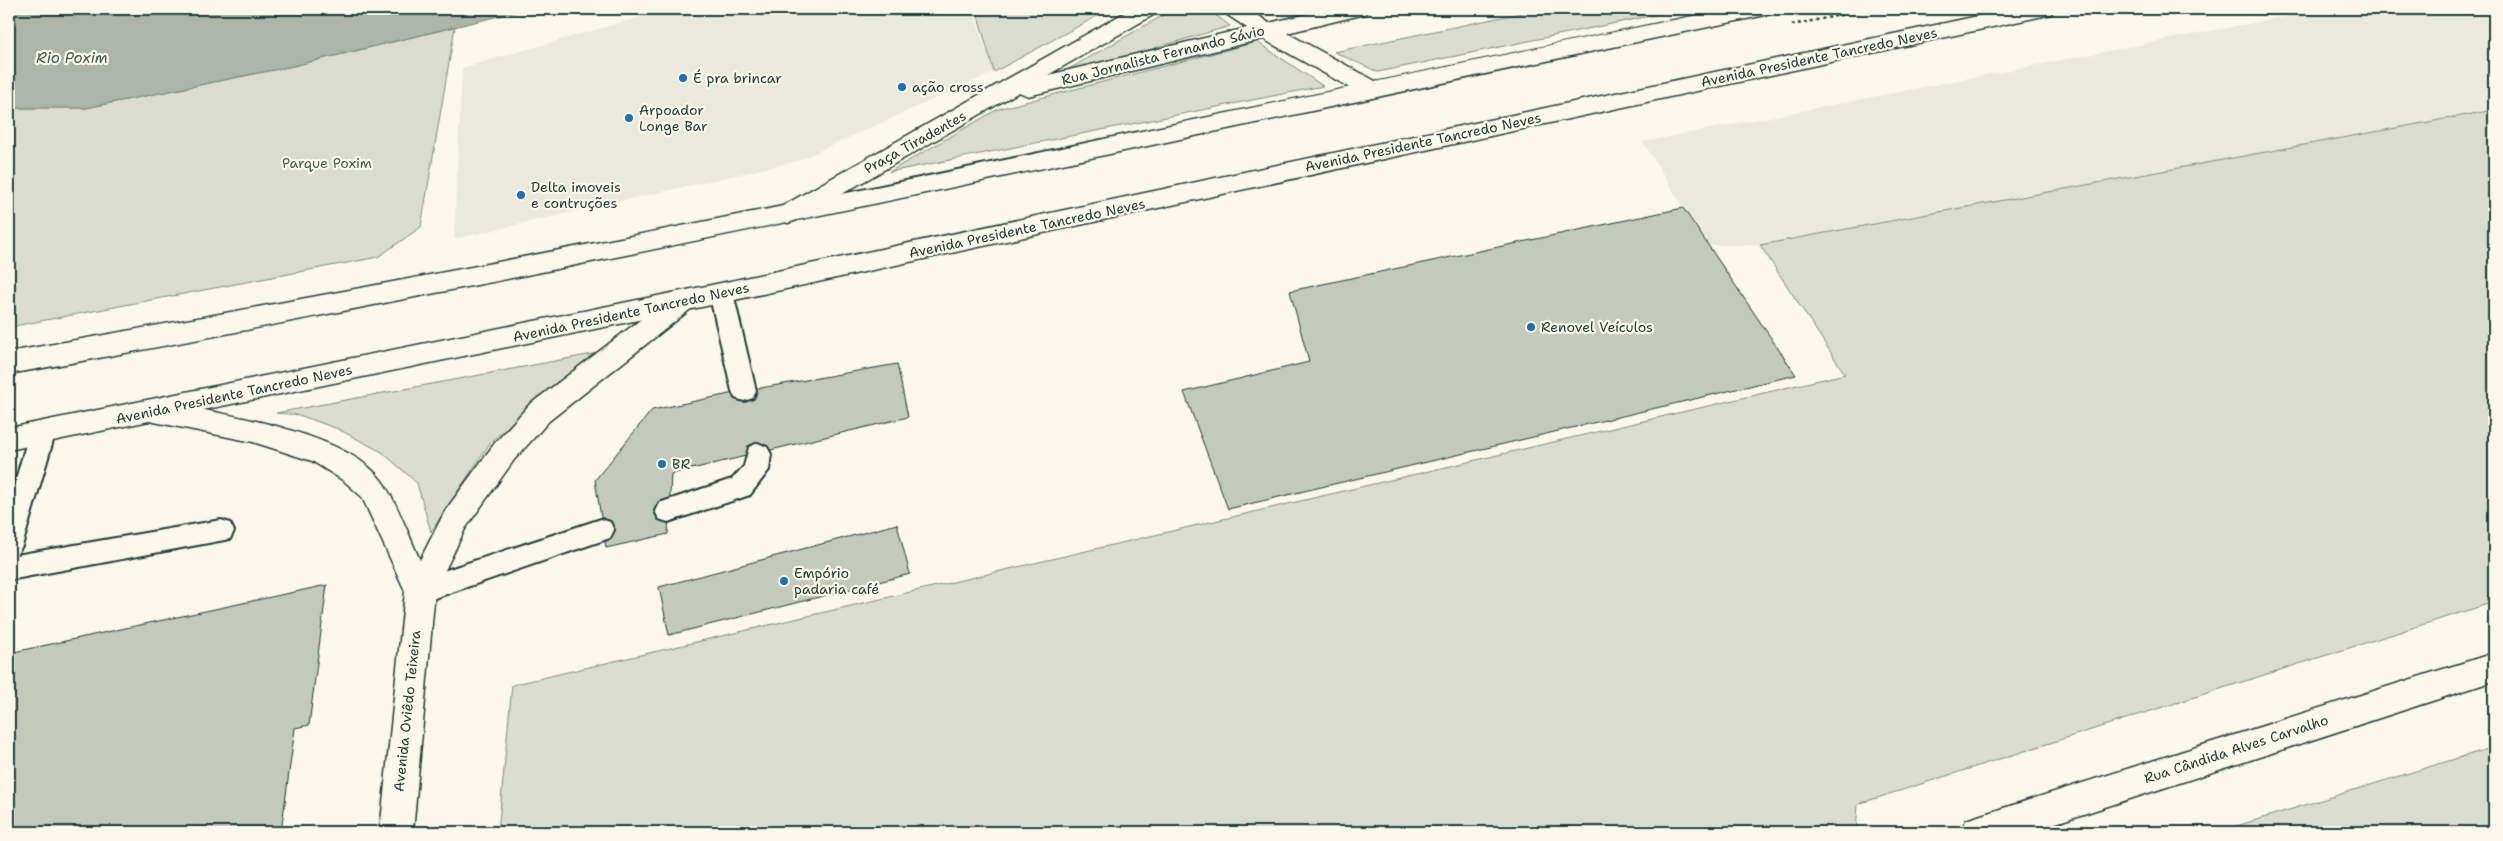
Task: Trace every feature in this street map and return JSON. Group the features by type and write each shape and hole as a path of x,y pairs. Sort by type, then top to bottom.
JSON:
{"main road":[{"name":"Praça Tiradentes","path":"788,214 1147,9"},
{"path":"1234,9 1266,30 1371,89"},
{"name":"Rua Jornalista Fernando Sávio","path":"999,95 1357,9"},
{"path":"9,363 267,316 788,214 1371,89 1761,9"},
{"name":"Avenida Presidente Tancredo Neves","path":"9,439 42,434 721,293 2043,9"},
{"name":"Avenida Oviêdo Teixeira","path":"396,832 420,591 455,520 504,452 539,413 683,301"},
{"path":"149,411 253,431 321,452 354,473 372,489 420,591"},
{"name":"Rua Cândida Alves Carvalho","path":"1978,832 2494,667"}],"lane":[{"path":"721,293 744,391"},
{"path":"9,546 42,434"},
{"path":"668,510 741,487 756,470 758,454"},
{"path":"420,591 601,530"},
{"path":"9,568 221,531"}],"shaded area":[{"path":"669,9 972,9 994,72 797,161 454,239 462,68"},
{"path":"2323,9 2494,9 2494,110 1760,245 1707,245 1643,142"}],"green space":[{"path":"976,9 1110,9 994,72"},
{"path":"1174,9 1208,9 1230,26 1053,78"},
{"path":"1541,9 1684,9 1378,72 1334,52"},
{"name":"Parque Poxim","path":"455,27 421,227 378,257 9,327 9,108 86,108 293,66"},
{"path":"1257,42 1323,86 889,172 998,109"},
{"path":"2494,110 2494,602 1858,804 1856,832 498,832 512,685 1845,374 1760,245"},
{"path":"598,353 542,396 490,443 431,532 417,483 382,452 338,429 299,415 276,413"},
{"path":"2494,747 2494,832 2217,832"}],"water":[{"name":"Rio Poxim","path":"9,9 528,9 293,66 86,108 9,108"}],"building":[{"name":"Renovel Veículos","path":"1683,208 1796,375 1228,509 1184,392 1309,362 1290,291"},
{"name":"BR","path":"897,364 908,417 671,474 668,534 606,548 595,480 652,410 744,391"},
{"name":"Empório padaria café","path":"897,524 910,574 669,635 659,587"},
{"path":"327,585 309,725 295,728 281,832 9,832 9,653"}],"place":[{"name":"É pra brincar","path":"683,78"},
{"name":"ação cross","path":"902,87"},
{"name":"Arpoador Longe Bar","path":"629,118"},
{"name":"Delta imoveis e contruções","path":"521,195"},
{"name":"Renovel Veículos","path":"1531,327"},
{"name":"BR","path":"662,464"},
{"name":"Empório padaria café","path":"784,581"}]}
